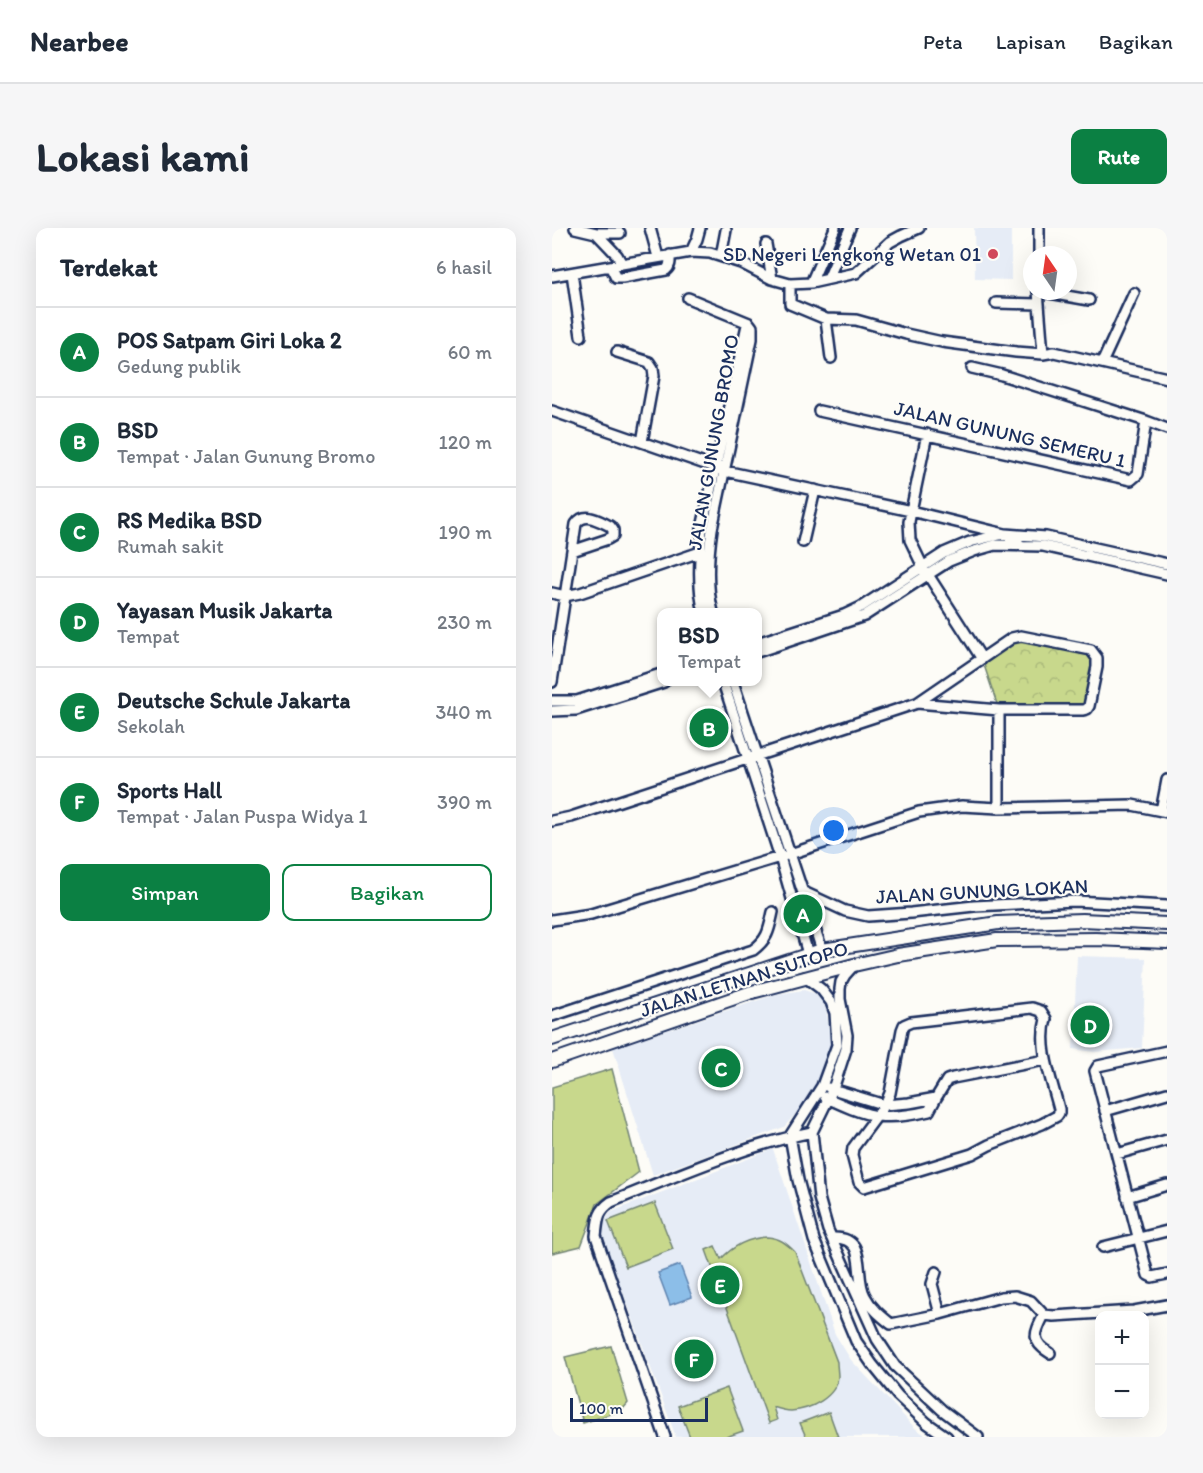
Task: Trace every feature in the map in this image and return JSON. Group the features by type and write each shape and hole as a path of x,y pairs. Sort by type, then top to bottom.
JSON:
{"main road":[{"name":"JALAN LETNAN SUTOPO","path":"552,1039 822,950 998,923 1082,920 1167,924"},
{"name":"JALAN LETNAN SUTOPO","path":"552,1061 752,992 898,955 997,939 1167,942"}],"street":[{"path":"575,228 596,233 620,233"},
{"path":"650,228 658,257"},
{"path":"691,252 698,239 700,228"},
{"path":"811,283 835,228"},
{"path":"828,279 850,228"},
{"path":"552,276 691,252 721,256 741,263 772,279 790,284 811,283 856,273 890,242 919,228"},
{"path":"1039,228 1039,246"},
{"path":"721,256 726,230"},
{"path":"596,233 622,264"},
{"path":"766,244 772,279"},
{"path":"609,266 616,278 622,278 666,270 670,265 670,255"},
{"path":"572,273 581,336"},
{"path":"790,284 790,304 826,319 856,320 906,334 962,345 1016,352 1043,354 1054,352 1167,378"},
{"path":"1102,363 1134,293"},
{"name":"JALAN GUNUNG BROMO","path":"688,298 749,323 752,327 752,339 720,469 712,529 704,553 703,608"},
{"path":"1077,298 1089,300"},
{"path":"1039,300 1043,354"},
{"path":"996,303 1039,304"},
{"path":"826,319 831,358"},
{"path":"617,352 649,362 653,368 654,376 642,442"},
{"path":"972,369 1002,375 1167,429"},
{"path":"552,411 720,469 1005,534 1046,537 1167,564"},
{"name":"JALAN GUNUNG SEMERU 1","path":"819,411 1131,480 1138,474 1146,421"},
{"path":"927,434 909,522 910,540 926,571 982,658"},
{"path":"803,542 815,490"},
{"path":"552,682 576,524 580,518 586,516 610,526 613,530 613,536 609,539 572,551"},
{"path":"762,650 864,616 926,571 944,553 970,542 1005,534 1021,545"},
{"path":"762,641 861,608 926,571 974,550 995,545 1043,546 1167,574"},
{"path":"552,592 565,596 580,593 704,553"},
{"name":"JALAN GUNUNG BROMO","path":"704,553 712,608"},
{"path":"552,821 571,818 917,704 1012,638 1021,636 1091,650 1097,658 1087,709 999,710 917,704"},
{"path":"552,701 577,701 657,675"},
{"path":"552,711 576,710 657,683"},
{"path":"725,686 780,857 808,954"},
{"path":"735,686 822,950"},
{"path":"999,710 999,808"},
{"path":"552,920 591,914 919,812 962,806 999,808 1132,805 1164,812 1167,780"},
{"name":"JALAN GUNUNG LOKAN","path":"804,892 845,911 868,916 974,906 1075,901 1167,906"},
{"path":"552,1016 753,950 762,944 767,936 773,912"},
{"path":"854,965 845,975 840,989 847,1035 846,1049 833,1089 812,1132 819,1198 832,1239 877,1339 895,1366 942,1410 978,1437"},
{"path":"805,977 821,989 836,1013 837,1045 830,1067 820,1089 790,1136 798,1180 814,1240 856,1341 898,1396 927,1423 947,1437"},
{"path":"1032,1008 1041,1011 1046,1019 1042,1030 1045,1060 1059,1109 1057,1116 972,1154 864,1187 859,1182 852,1155 853,1148 885,1105 890,1092 904,1025 911,1022 1032,1008"},
{"path":"1167,1051 1098,1066 1095,1074 1148,1275 1152,1277 1167,1274"},
{"path":"820,1089 829,1098 877,1116 907,1116 929,1111 947,1080 1045,1060"},
{"path":"820,1089 833,1089 885,1105 936,1098"},
{"path":"1105,1111 1167,1093"},
{"path":"665,1437 596,1236 602,1208 610,1202 721,1159 790,1136 812,1132"},
{"path":"1117,1154 1167,1140"},
{"path":"1127,1197 1167,1185"},
{"path":"1103,1247 1167,1231"},
{"path":"832,1239 844,1238 852,1243 858,1254 860,1286 865,1297 876,1312 891,1324 940,1314 1001,1297 1014,1296 1031,1301 1044,1315 1134,1311 1167,1305"},
{"path":"936,1272 932,1284 940,1314"},
{"path":"1044,1315 1037,1329 1037,1342 1040,1347 1050,1353"}],"shaded area":[{"name":"SD Negeri Lengkong Wetan 01","path":"974,228 1011,228 1011,280 975,279"},
{"path":"1077,956 1146,958 1142,1048 1094,1052 1073,1049"},
{"path":"804,990 821,998 826,1009 831,1044 817,1084 806,1102 784,1127 653,1175 613,1048 777,994"},
{"path":"773,1149 835,1334 851,1360 915,1428 928,1437 676,1437 603,1237 604,1222 611,1212"}],"green space":[{"path":"1012,638 1091,650 1097,658 1087,709 999,710 982,659"},
{"path":"612,1069 639,1172 597,1204 581,1246 552,1253 552,1087"},
{"path":"655,1203 673,1249 626,1267 608,1221"},
{"path":"767,1237 776,1238 795,1252 837,1362 838,1377 832,1391 814,1405 791,1411 773,1407 777,1420 769,1423 706,1250 715,1246 721,1259 742,1243"},
{"path":"611,1346 628,1403 622,1410 583,1423 565,1357"},
{"path":"727,1388 743,1431 726,1437 690,1437 678,1406"},
{"path":"829,1412 838,1437 806,1437 800,1423"}],"water":[{"path":"680,1265 692,1297 670,1305 658,1273"}],"place":[{"name":"SD Negeri Lengkong Wetan 01","path":"993,254"},
{"name":"BSD","path":"709,728"},
{"name":"POS Satpam Giri Loka 2","path":"803,914"},
{"name":"Yayasan Musik Jakarta","path":"1090,1025"},
{"name":"RS Medika BSD","path":"721,1068"},
{"name":"Deutsche Schule Jakarta","path":"720,1285"},
{"name":"Sports Hall","path":"694,1359"}]}
